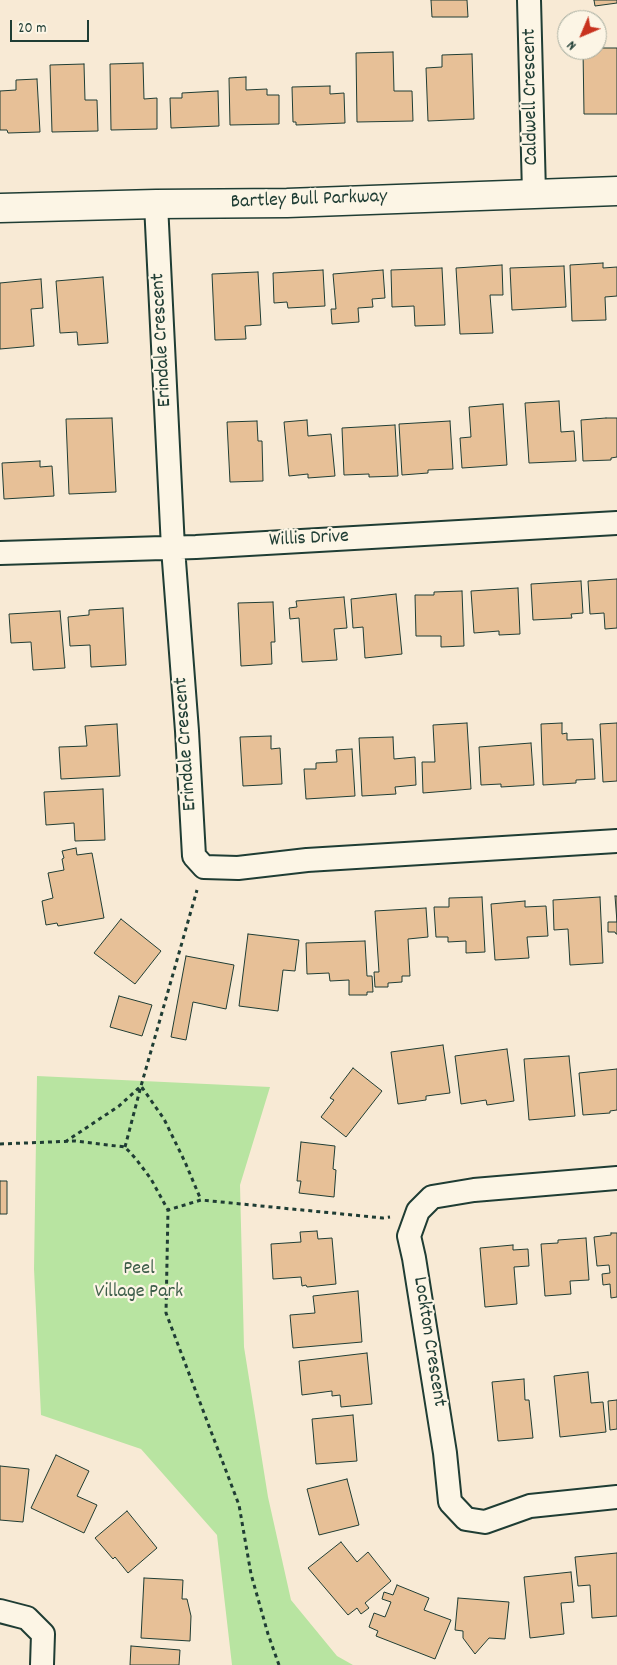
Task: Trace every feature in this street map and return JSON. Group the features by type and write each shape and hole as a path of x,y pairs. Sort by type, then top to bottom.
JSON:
{"street":[{"name":"Caldwell Crescent","path":"530,0 534,193"},
{"name":"Bartley Bull Parkway","path":"0,208 156,204 287,204 617,191"},
{"name":"Erindale Crescent","path":"156,204 173,548 187,731 194,856 204,867"},
{"name":"Willis Drive","path":"0,553 173,548 617,523"},
{"path":"204,867 238,868 307,860 617,841"},
{"path":"418,1211 432,1197 474,1190 617,1178"},
{"name":"Lockton Crescent","path":"418,1211 409,1236 445,1453 450,1502 466,1519 486,1522 530,1506 617,1498"},
{"path":"0,1611 27,1618 43,1634 42,1665"}],"path":[{"path":"125,1147 204,867"},
{"path":"65,1142 119,1106 141,1086"},
{"path":"141,1086 164,1119 201,1200"},
{"path":"0,1144 75,1141 125,1147 136,1158 168,1210 166,1314 240,1505 251,1574 279,1665"},
{"path":"168,1210 201,1200 383,1218 418,1211"}],"green space":[{"name":"Peel Village Park","path":"37,1076 270,1087 240,1185 244,1347 268,1497 291,1600 337,1656 353,1665 232,1665 217,1535 141,1449 41,1415 34,1269"}],"building":[{"path":"431,0 467,0 468,17 432,17"},
{"path":"594,0 617,0 617,3 595,6"},
{"path":"607,48 617,48 617,114 584,114 583,60 607,60"},
{"path":"393,52 394,91 412,91 413,121 357,122 356,53"},
{"path":"472,54 474,119 428,121 426,68 442,67 442,55"},
{"path":"143,63 144,99 157,98 157,129 111,130 110,64"},
{"path":"84,64 85,100 97,100 98,131 52,132 50,65"},
{"path":"246,77 246,90 267,89 267,95 279,95 279,124 230,125 229,78"},
{"path":"37,79 40,132 8,133 7,130 0,130 0,91 16,90 16,80"},
{"path":"330,86 330,94 344,93 345,123 296,125 296,122 293,122 292,87"},
{"path":"218,91 219,126 171,128 170,98 182,98 182,93"},
{"path":"603,263 603,268 617,267 617,296 605,297 606,320 572,321 570,265"},
{"path":"502,265 503,295 490,295 493,333 460,334 456,268"},
{"path":"564,266 566,307 512,310 510,268"},
{"path":"442,268 445,325 415,326 414,306 392,307 391,270"},
{"path":"323,270 325,306 288,308 287,302 274,303 273,273"},
{"path":"383,270 385,298 372,299 373,307 358,308 359,322 332,324 331,309 336,309 333,274"},
{"path":"258,272 261,325 245,326 246,339 215,340 212,274"},
{"path":"103,277 108,343 78,345 77,332 60,333 56,281"},
{"path":"41,279 43,308 31,309 34,346 0,349 0,283"},
{"path":"559,401 561,432 574,431 576,461 529,463 525,403"},
{"path":"503,404 507,465 462,468 460,438 471,437 469,407"},
{"path":"112,418 116,492 69,494 66,419"},
{"path":"617,418 617,457 611,458 611,460 583,461 581,420"},
{"path":"307,420 308,436 331,434 335,476 308,478 308,474 289,476 284,422"},
{"path":"257,421 258,441 262,441 263,481 230,482 227,422"},
{"path":"450,421 453,469 428,470 428,473 402,475 399,424"},
{"path":"395,425 398,476 369,477 369,474 344,475 342,428"},
{"path":"40,461 40,467 52,466 54,496 4,499 2,463"},
{"path":"617,579 617,628 605,629 604,613 590,614 588,581"},
{"path":"581,581 583,613 571,614 572,618 533,620 531,584"},
{"path":"518,588 520,634 499,635 499,631 474,633 471,591"},
{"path":"462,591 464,646 441,647 441,636 416,636 415,595 434,595 434,592"},
{"path":"396,594 402,654 365,658 363,627 353,628 351,599"},
{"path":"344,597 347,628 334,629 337,660 302,662 299,618 290,619 289,608 297,607 296,601"},
{"path":"273,602 275,642 271,642 272,664 241,666 238,603"},
{"path":"123,608 126,665 91,667 90,645 70,646 68,617 89,615 89,610"},
{"path":"60,611 65,668 33,670 31,642 11,643 9,614"},
{"path":"467,723 471,789 423,793 422,762 435,762 433,725"},
{"path":"562,723 562,734 567,733 567,740 593,739 595,779 576,780 576,783 543,785 541,724"},
{"path":"617,723 617,781 603,782 600,724"},
{"path":"117,724 120,776 61,779 59,747 87,746 85,726"},
{"path":"271,736 271,749 280,748 282,784 243,786 240,737"},
{"path":"393,737 394,759 415,757 416,785 395,787 396,794 362,796 359,738"},
{"path":"531,743 534,785 501,787 501,784 481,785 479,747"},
{"path":"352,749 355,796 306,799 304,769 316,769 316,763 337,762 336,750"},
{"path":"103,789 105,840 75,841 74,823 46,825 44,792"},
{"path":"76,848 77,855 92,853 104,918 58,926 57,923 46,925 42,901 53,898 48,873 64,870 62,851"},
{"path":"615,896 617,896 617,922"},
{"path":"482,897 485,952 466,953 466,941 448,942 448,937 436,937 434,907 449,907 449,898"},
{"path":"600,897 603,963 570,965 568,929 554,930 553,900"},
{"path":"525,901 525,907 546,906 548,936 527,937 529,958 495,960 491,904"},
{"path":"426,908 428,937 408,939 410,976 402,976 402,982 388,983 388,987 375,987 374,972 379,972 375,911"},
{"path":"121,919 161,951 135,984 94,953"},
{"path":"608,922 617,922 617,934 615,932 608,932"},
{"path":"248,934 299,940 295,971 283,970 278,1011 239,1006"},
{"path":"365,941 367,976 372,976 373,992 367,992 367,995 349,995 349,980 330,981 329,973 307,974 306,943"},
{"path":"186,956 234,965 226,1009 193,1002 186,1040 171,1037"},
{"path":"119,996 152,1005 142,1036 110,1027"},
{"path":"443,1045 450,1093 426,1096 426,1100 398,1104 391,1052"},
{"path":"507,1049 514,1101 487,1105 486,1100 461,1104 455,1056"},
{"path":"569,1056 575,1116 529,1120 524,1059"},
{"path":"353,1068 382,1091 346,1137 321,1117 334,1100 330,1098"},
{"path":"617,1069 617,1110 610,1111 610,1113 583,1115 579,1073"},
{"path":"301,1142 335,1146 333,1169 336,1170 334,1197 299,1193 301,1181 297,1181"},
{"path":"0,1181 7,1181 7,1214 0,1214"},
{"path":"317,1231 318,1239 332,1238 336,1284 307,1287 306,1285 302,1286 301,1277 273,1279 271,1244 301,1242 300,1232"},
{"path":"611,1233 617,1233 617,1297 611,1298 610,1284 603,1285 602,1274 610,1273 609,1265 597,1266 594,1237 611,1235"},
{"path":"586,1238 589,1280 570,1281 571,1294 545,1296 541,1244 558,1243 558,1240"},
{"path":"513,1245 513,1250 528,1249 529,1266 514,1267 517,1304 485,1307 480,1248"},
{"path":"358,1291 362,1342 293,1348 290,1315 315,1313 313,1296"},
{"path":"367,1353 372,1404 341,1407 340,1395 332,1396 332,1391 302,1395 299,1361"},
{"path":"588,1372 591,1403 603,1402 606,1432 560,1437 554,1376"},
{"path":"524,1379 525,1400 529,1400 533,1438 498,1441 492,1382"},
{"path":"617,1400 617,1429 610,1430 608,1401"},
{"path":"353,1415 357,1461 316,1464 312,1419"},
{"path":"56,1455 89,1471 77,1496 97,1505 84,1533 31,1508"},
{"path":"0,1466 29,1469 23,1522 0,1520"},
{"path":"347,1479 359,1525 319,1535 307,1489"},
{"path":"127,1511 157,1548 128,1573 115,1557 113,1559 95,1538"},
{"path":"341,1542 357,1562 368,1552 391,1581 365,1603 369,1608 361,1614 357,1608 348,1615 308,1568"},
{"path":"617,1553 617,1616 592,1618 590,1585 578,1586 575,1557"},
{"path":"571,1572 574,1602 561,1603 564,1634 530,1638 524,1577"},
{"path":"144,1578 183,1580 182,1599 187,1599 191,1616 190,1641 141,1638"},
{"path":"397,1585 429,1598 424,1610 451,1620 435,1659 376,1636 378,1631 369,1627 374,1613 385,1617 391,1602 382,1599 384,1592 393,1595"},
{"path":"458,1598 509,1602 505,1639 489,1638 475,1654 463,1638 463,1631 455,1630"},
{"path":"131,1646 180,1650 179,1665 130,1665"}]}
